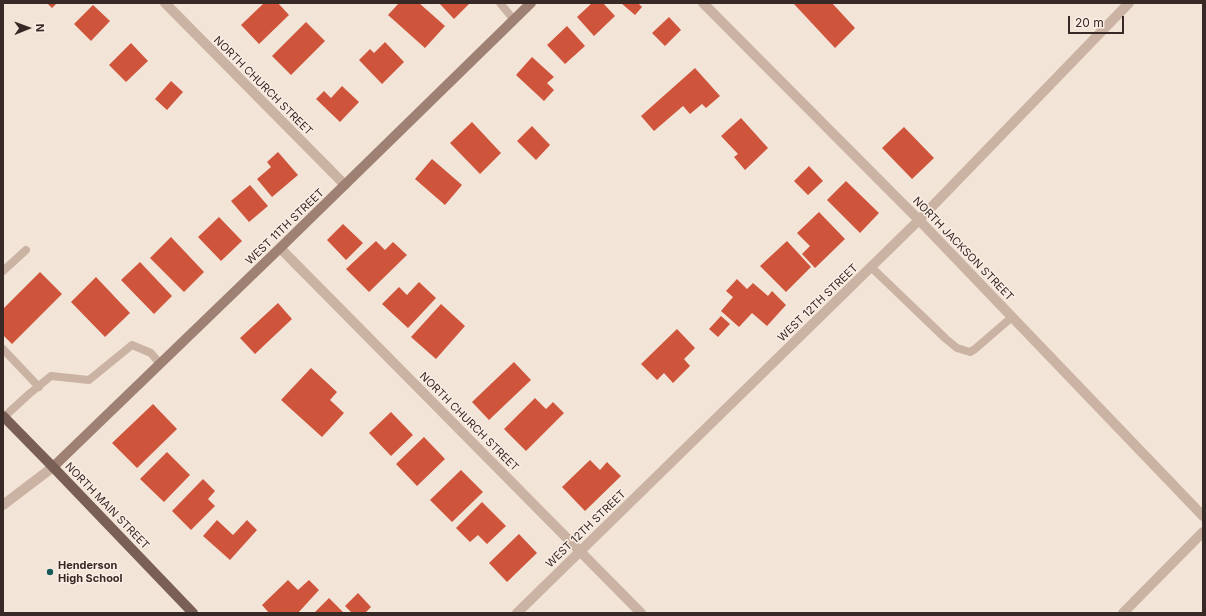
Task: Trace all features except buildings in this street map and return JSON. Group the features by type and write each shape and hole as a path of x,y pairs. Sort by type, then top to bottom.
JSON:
{"main road":[{"name":"NORTH MAIN STREET","path":"4,417 193,613"}],"street":[{"name":"NORTH CHURCH STREET","path":"165,3 345,185"},
{"name":"WEST 11TH STREET","path":"53,467 532,3"},
{"name":"NORTH JACKSON STREET","path":"703,3 919,220 1203,516"},
{"name":"WEST 12TH STREET","path":"517,613 919,220 1130,3"},
{"name":"NORTH CHURCH STREET","path":"280,248 641,613"},
{"path":"3,505 53,467"},
{"path":"1123,613 1203,532"}],"lane":[{"path":"500,3 514,20"},
{"path":"3,271 26,250"},
{"path":"871,267 957,348 970,352 1012,317"},
{"path":"4,417 51,376 89,380 132,345 151,352 160,364"},
{"path":"3,349 38,387"}],"place":[{"name":"Henderson High School","path":"50,572"}]}
